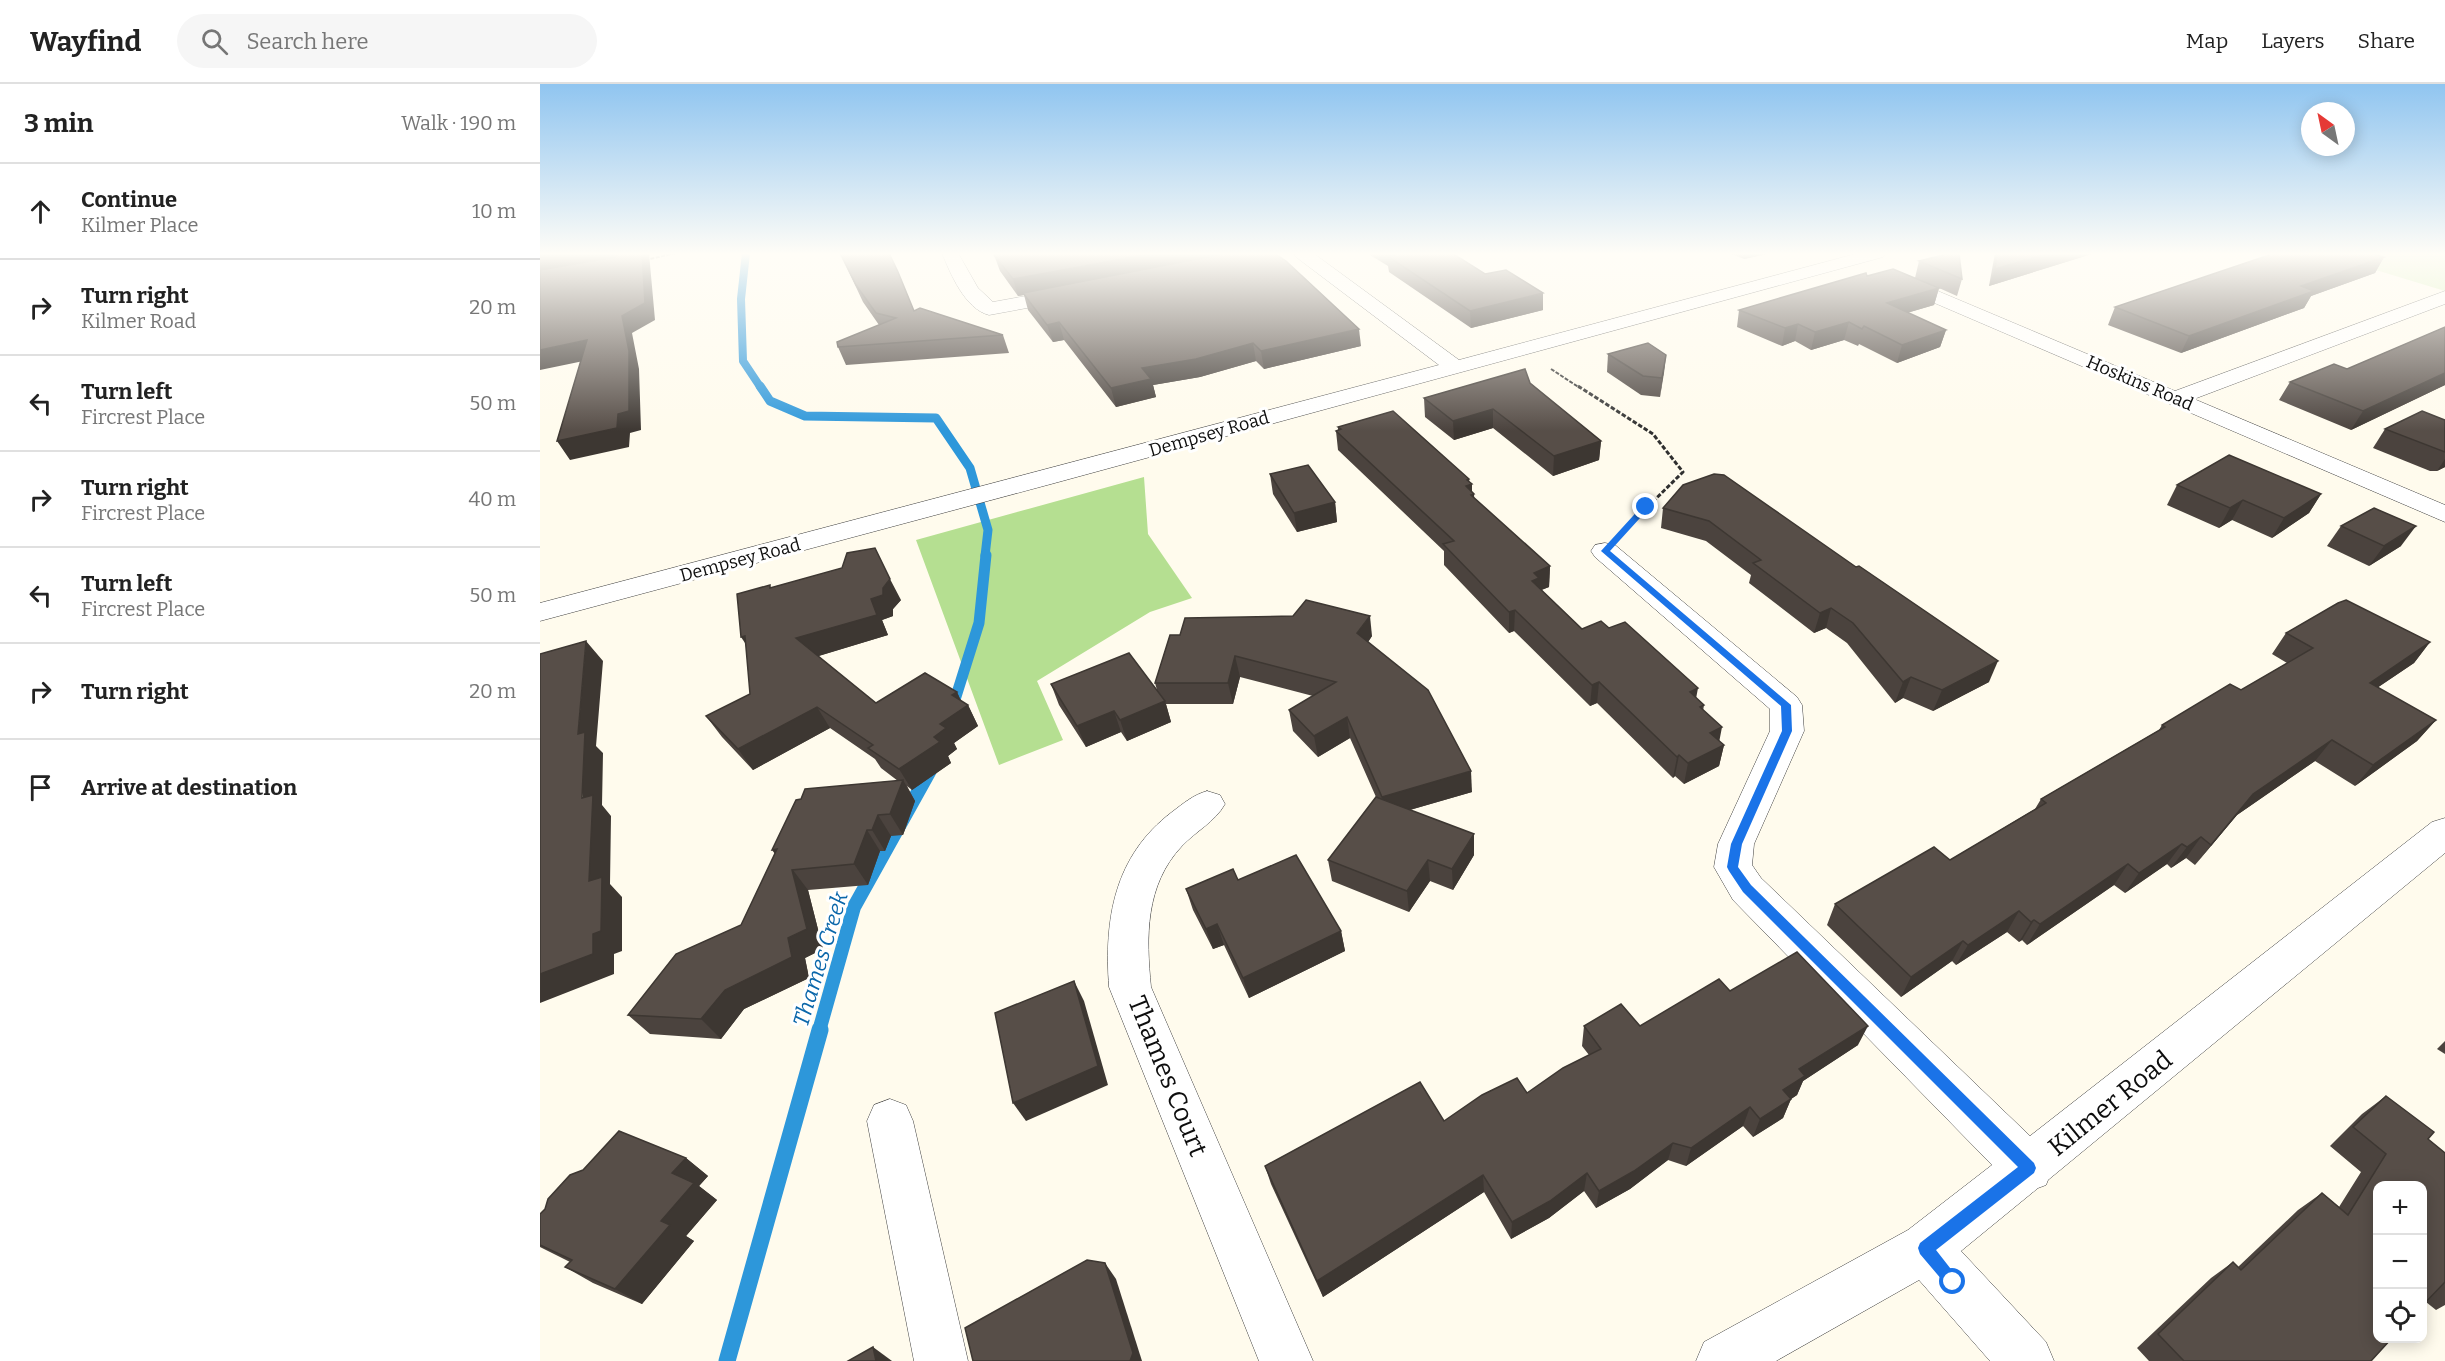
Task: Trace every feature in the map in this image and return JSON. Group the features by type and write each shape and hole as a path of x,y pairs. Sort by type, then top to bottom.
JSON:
{"street":[{"path":"1382,313 1455,367"},
{"name":"Dempsey Road","path":"540,612 1047,479 1523,350 1650,313"},
{"name":"Hoskins Road","path":"1974,313 2445,514"},
{"path":"2176,399 2404,313"},
{"path":"1605,551 1786,705 1787,731 1736,844 1733,867 1747,889 2029,1168"},
{"name":"Thames Court","path":"1207,804 1166,838 1144,866 1129,909 1126,954 1130,987 1286,1361"},
{"name":"Kilmer Road","path":"1723,1361 1926,1248 2029,1168 2445,832"},
{"path":"890,1121 941,1361"},
{"path":"1926,1248 1953,1282 2027,1361"}],"path":[{"path":"1523,350 1590,396 1653,434 1683,472 1605,551"}],"green space":[{"path":"1144,477 1148,534 1192,598 1150,612 1037,681 1063,740 999,765 916,540"}],"building":[{"path":"540,313 628,313 622,316 629,351 629,411 618,414 617,428 557,441 587,340 540,350"},
{"path":"876,313 934,313 1003,335 838,347 837,342 896,318"},
{"path":"1038,313 1341,313 1359,329 1261,351 1253,343 1196,359 1142,368 1151,379 1111,388 1059,322 1047,325"},
{"path":"1746,313 1908,313 1946,330 1902,345 1864,326 1862,329 1849,322 1815,332 1798,324 1785,328"},
{"path":"2129,313 2254,313 2189,336"},
{"path":"2445,327 2445,373 2363,411 2290,382 2334,364 2347,369"},
{"path":"1648,343 1666,355 1662,378 1643,376 1608,354"},
{"path":"1525,369 1530,383 1601,441 1554,456 1493,409 1453,421 1424,398"},
{"path":"1393,411 1469,479 1467,480 1472,484 1466,486 1474,494 1471,495 1550,566 1534,573 1539,578 1532,581 1582,629 1601,621 1609,628 1625,622 1698,688 1690,692 1704,705 1700,707 1722,727 1710,733 1724,745 1688,763 1679,755 1677,757 1599,682 1592,685 1515,610 1509,612 1443,544 1454,541 1336,431 1341,429 1338,427"},
{"path":"2422,411 2445,420 2445,452 2385,429"},
{"path":"2229,455 2321,494 2284,518 2243,500 2230,508 2177,485"},
{"path":"1308,465 1335,502 1294,513 1270,474"},
{"path":"1714,474 1724,475 1856,567 1859,566 1998,661 1942,690 1911,677 1903,682 1853,623 1831,608 1820,613 1753,563 1761,560 1709,521 1663,508 1683,485"},
{"path":"2374,508 2416,526 2384,546 2341,526"},
{"path":"875,548 890,579 883,588 883,595 871,599 877,615 796,638 876,703 925,673 957,692 952,695 968,705 940,724 946,728 934,737 940,742 899,769 868,748 873,745 817,707 738,749 706,716 750,694 745,636 741,637 737,594 770,585 770,588 842,568 847,553"},
{"path":"1306,600 1370,616 1357,633 1428,690 1471,771 1382,797 1347,717 1314,736 1289,710 1336,682 1235,656 1228,683 1155,683 1170,635 1180,635 1185,618 1293,616"},
{"path":"2346,600 2430,642 2370,683 2436,720 2373,765 2332,740 2253,794 2211,845 2201,837 2187,847 2182,844 2139,873 2128,864 2040,924 2034,920 2031,922 2019,911 1968,945 1963,941 1911,977 1835,904 1934,847 1950,860 2046,803 2041,799 2165,727 2162,725 2230,684 2241,690 2313,648 2286,633"},
{"path":"586,641 578,734 585,732 582,798 593,795 589,881 602,877 601,931 593,934 593,954 540,974 540,654"},
{"path":"1129,653 1165,701 1120,720 1114,711 1077,726 1051,684"},
{"path":"903,780 890,814 878,815 872,830 867,830 854,864 792,870 807,929 788,938 792,957 725,990 701,1019 628,1015 676,954 741,925 777,849 772,850 796,800 801,799 805,789"},
{"path":"1376,797 1474,834 1452,869 1428,860 1407,891 1328,860"},
{"path":"1296,855 1341,931 1243,978 1217,924 1206,929 1186,889 1233,869 1238,880"},
{"path":"1797,952 1868,1026 1799,1069 1805,1076 1783,1090 1791,1099 1760,1119 1750,1107 1691,1148 1673,1143 1634,1171 1599,1191 1587,1173 1550,1201 1512,1222 1483,1175 1317,1281 1265,1166 1420,1082 1444,1121 1482,1095 1517,1078 1527,1093 1563,1068 1601,1049 1584,1026 1621,1004 1640,1026 1719,979 1730,991"},
{"path":"1074,981 1098,1066 1013,1103 995,1013"},
{"path":"2386,1096 2434,1132 2428,1139 2445,1153 2445,1282 2427,1301 2427,1181 2373,1181 2373,1343 2387,1343 2371,1361 2184,1361 2158,1334 2233,1262 2241,1270 2322,1193 2348,1215 2386,1154 2353,1127"},
{"path":"619,1131 686,1158 672,1173 694,1183 661,1221 670,1225 615,1289 565,1267 572,1260 540,1245 540,1214 545,1209 548,1199 570,1175 583,1170"},
{"path":"1087,1260 1105,1263 1133,1353 1130,1361 973,1361 965,1328"},
{"path":"873,1347 876,1361 848,1361"}],"waterway":[{"name":"Thames Creek","path":"741,313 743,361 761,388"},
{"name":"Thames Creek","path":"760,386 770,401 805,416 936,418 970,468 988,530 985,556"},
{"name":"Thames Creek","path":"953,706 979,623 986,555"},
{"name":"Thames Creek","path":"819,1031 854,907 933,765"},
{"name":"Thames Creek","path":"727,1361 820,1030"}],"route":[{"path":"1646,507 1605,551 1786,705 1787,731 1736,844 1733,867 1747,889 2029,1168 1926,1248 1953,1282"}]}
